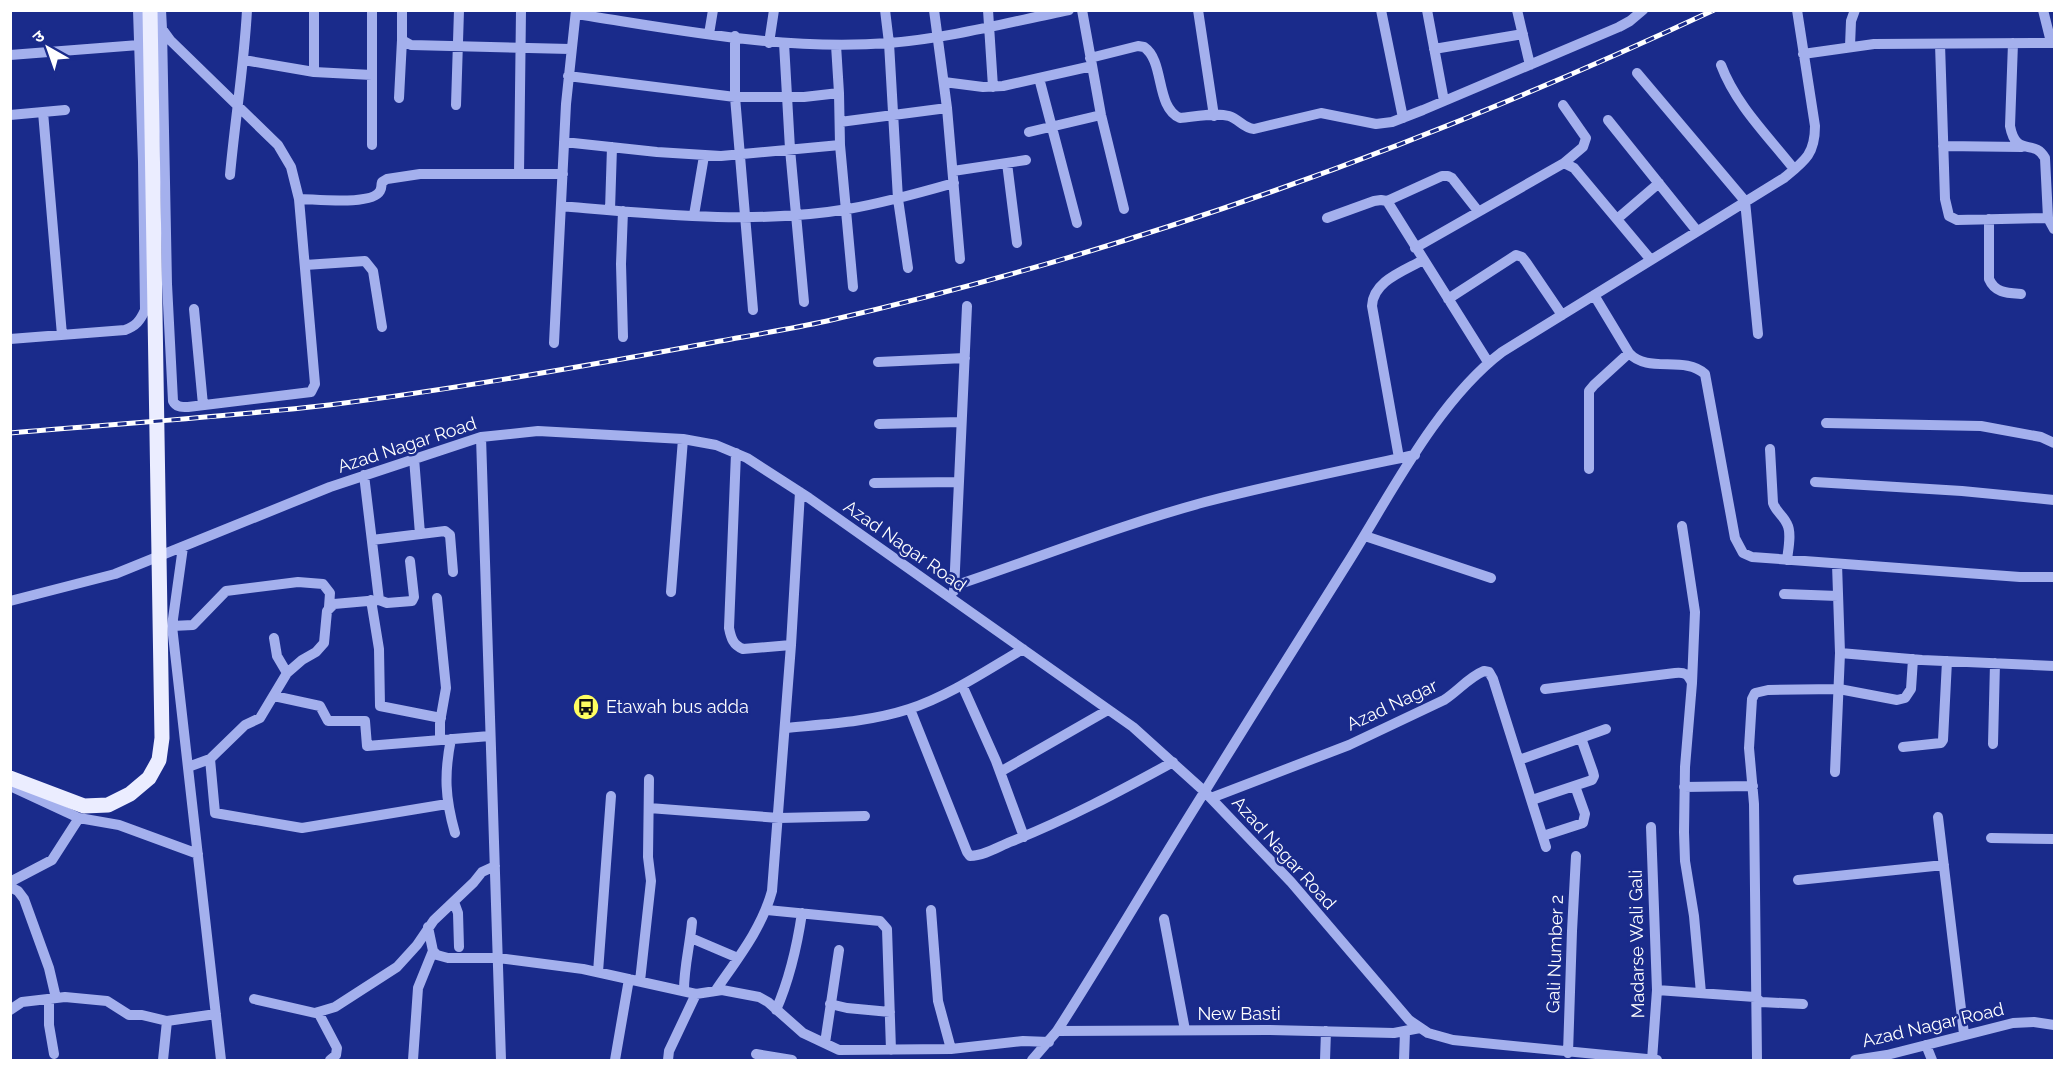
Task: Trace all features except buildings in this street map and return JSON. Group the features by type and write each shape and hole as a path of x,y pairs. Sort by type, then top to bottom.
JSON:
{"main road":[{"path":"10,778 84,806 108,805 130,794 149,778 159,760 162,738 150,10"}],"street":[{"path":"10,339 125,330 135,326 141,320 145,310 138,10"},
{"path":"161,10 171,397 175,405 181,407 307,393 314,390 315,384 299,199 291,167 278,145 170,40 162,29"},
{"path":"230,175 244,60 247,10"},
{"path":"314,10 314,72"},
{"path":"372,10 372,145"},
{"path":"399,98 402,10"},
{"path":"456,105 459,10"},
{"path":"519,174 521,10"},
{"path":"709,34 713,10"},
{"path":"769,43 774,10"},
{"path":"885,10 890,43 898,199 908,268"},
{"path":"934,10 947,108 960,259"},
{"path":"988,10 993,87"},
{"path":"554,343 568,76 576,12 769,43 836,45 890,43 937,37 1070,10"},
{"path":"1082,10 1101,115 1124,209"},
{"path":"1198,10 1214,116"},
{"path":"1381,10 1403,118"},
{"path":"1427,10 1444,101"},
{"path":"1517,10 1530,65"},
{"path":"1032,1060 1058,1031 1208,795 1414,455 1469,380 1488,362 1745,201 1794,169 1810,154 1815,141 1815,126 1797,10"},
{"path":"1850,46 1851,21 1855,10"},
{"path":"1803,54 1850,46 2053,43 2043,10"},
{"path":"944,82 1003,86 1039,78 1138,46 1144,47 1152,56 1167,105 1174,116 1180,118 1231,116 1243,126 1254,129 1321,114 1376,124 1403,118 1530,65 1619,27 1637,13"},
{"path":"1434,50 1523,34"},
{"path":"735,36 735,97 753,310"},
{"path":"402,40 411,45 570,49"},
{"path":"784,43 790,149 804,302"},
{"path":"2013,43 2010,126 2012,136 2022,147"},
{"path":"1940,44 1945,200 1949,216 1957,220 2048,218"},
{"path":"10,55 139,45"},
{"path":"836,45 840,145 853,287"},
{"path":"244,60 314,72 372,75"},
{"path":"1721,65 1732,92 1794,169"},
{"path":"1637,73 1745,201 1758,334"},
{"path":"568,76 735,97 804,97 839,93"},
{"path":"1039,78 1077,223"},
{"path":"1415,248 1564,163 1583,147 1586,138 1563,105"},
{"path":"840,122 947,108"},
{"path":"10,115 65,110"},
{"path":"43,112 62,335"},
{"path":"1029,132 1101,115"},
{"path":"1608,120 1697,231"},
{"path":"564,142 704,156 741,156 840,145"},
{"path":"1943,146 2022,147 2036,148 2042,152 2045,158 2048,218 2055,229"},
{"path":"610,210 612,147"},
{"path":"694,215 704,156"},
{"path":"953,171 1026,160"},
{"path":"1007,163 1017,243"},
{"path":"1564,163 1574,168 1652,260"},
{"path":"299,199 363,200 374,197 380,191 382,182 387,179 420,174 562,174"},
{"path":"1327,218 1374,201 1387,201 1442,176 1452,178 1478,211"},
{"path":"561,206 694,215 796,215 846,209 898,199 954,183"},
{"path":"1617,219 1659,183"},
{"path":"1387,201 1488,362"},
{"path":"623,211 621,264 623,337"},
{"path":"1989,219 1989,279 1992,285 2005,293 2021,294"},
{"path":"1448,299 1516,255 1522,257 1526,262 1562,315"},
{"path":"1399,458 1372,306 1376,290 1423,260"},
{"path":"305,265 365,261 373,271 382,327"},
{"path":"1594,295 1629,353 1635,359 1642,362 1691,365 1704,374 1708,383 1735,538 1743,553 1752,557 1837,564 2001,576 2055,577"},
{"path":"953,601 967,306"},
{"path":"194,309 203,405"},
{"path":"1589,469 1589,391 1629,353"},
{"path":"878,363 965,358"},
{"path":"879,424 961,423"},
{"path":"1826,423 1981,426 2041,437 2055,443"},
{"name":"Azad Nagar Road","path":"10,601 115,574 364,475 481,437 538,431 683,439 716,445 747,458 800,492 1133,727 1208,795 1291,882 1395,1006 1420,1028 1428,1033 1453,1040 1562,1055 1657,1060"},
{"path":"481,437 501,1060"},
{"path":"671,592 683,439"},
{"path":"1770,448 1773,503 1775,510 1788,525 1787,560"},
{"path":"736,453 729,628 731,638 736,646 743,649 792,645"},
{"path":"954,586 1105,533 1204,502 1305,477 1414,455"},
{"path":"414,458 420,534"},
{"path":"364,475 372,540 380,706 441,718"},
{"path":"874,483 959,482"},
{"path":"1815,482 1962,491 2055,501"},
{"path":"716,990 758,927 767,910 772,891 792,645 800,492"},
{"path":"1682,526 1695,612 1684,787 1685,861 1694,916 1701,993"},
{"path":"372,540 441,531 448,533 453,572"},
{"path":"1365,536 1491,578"},
{"path":"183,547 172,626 221,1060"},
{"path":"329,607 334,604 375,600 387,603 412,601 414,597 410,561"},
{"path":"1835,772 1840,652 1837,564"},
{"path":"172,626 193,624 226,591 298,582 323,584 330,593 324,643 316,652 287,673 260,718 245,725 210,759 188,767"},
{"path":"1784,594 1838,596"},
{"path":"437,598 446,688 441,718 445,739 447,804 455,832"},
{"path":"274,638 277,656 287,673"},
{"path":"785,728 864,720 910,709 962,685 1023,649"},
{"path":"1840,652 1913,659 2055,666"},
{"path":"1757,1060 1756,899 1753,786 1749,748 1752,699 1755,693 1767,690 1839,689 1897,700 1905,698 1911,688 1913,659"},
{"path":"1903,747 1934,745 1943,740 1947,661"},
{"path":"1993,744 1995,663"},
{"name":"Azad Nagar","path":"1208,795 1349,745 1444,700 1484,671 1489,672 1493,679 1545,841 1583,823 1585,814 1575,786"},
{"path":"1545,689 1683,672 1689,676 1692,683"},
{"path":"962,685 1000,772 1024,837"},
{"path":"274,696 320,706 328,721 365,721 367,746 490,736"},
{"path":"910,709 970,856 1024,837 1095,804 1173,762"},
{"path":"1000,772 1108,710"},
{"path":"1519,760 1606,729"},
{"path":"1532,800 1592,780 1594,776 1581,738"},
{"path":"210,759 215,813 302,828 447,804"},
{"path":"615,1060 635,980 651,882 649,779"},
{"path":"10,786 79,818 119,825 198,854"},
{"path":"1684,787 1753,786"},
{"path":"598,972 610,796"},
{"path":"649,808 779,818 865,816"},
{"path":"1938,817 1964,1034"},
{"path":"10,882 52,860 79,818"},
{"name":"Madarse Wali Gali","path":"1651,827 1657,990 1652,1060"},
{"path":"1991,838 2055,839"},
{"name":"Gali Number 2","path":"1562,1055 1576,856"},
{"path":"1798,880 1944,865"},
{"path":"254,999 318,1012 335,1007 397,967 417,945 428,927 472,885 482,872 495,867"},
{"path":"10,887 18,891 24,899 49,969 52,998 49,1025 54,1054"},
{"path":"454,902 458,913 459,947"},
{"path":"767,910 884,923 887,929 891,1050"},
{"path":"931,910 938,1001 951,1049"},
{"path":"776,1010 789,980 797,950 802,913"},
{"path":"1164,919 1185,1030"},
{"path":"684,990 692,922"},
{"path":"428,927 434,951 437,955 448,958 480,960 498,958 598,972 696,994 716,990 759,997 798,1030 825,1043 839,1055 891,1050 951,1049 1023,1041 1049,1042"},
{"path":"691,938 738,958"},
{"path":"825,1043 839,950"},
{"path":"413,1060 418,988 434,951"},
{"path":"1657,990 1755,997 1761,1002 1803,1004"},
{"path":"668,1060 669,1051 696,994"},
{"path":"10,1010 22,1002 52,998 102,1000 129,1015 142,1015 167,1021 216,1014"},
{"path":"830,1004 890,1012"},
{"path":"318,1012 337,1048 335,1058 330,1060"},
{"path":"163,1060 167,1021"},
{"name":"Azad Nagar Road","path":"1855,1060 1926,1046 1964,1034 2013,1023 2034,1022 2055,1025"},
{"name":"New Basti","path":"1058,1031 1405,1032 1420,1028"},
{"path":"1325,1060 1326,1031"},
{"path":"1404,1060 1405,1032"},
{"path":"1926,1046 1932,1060"},
{"path":"756,1054 792,1060"}],"railway":[{"path":"10,433 209,417 419,393 792,328 941,293 1055,262 1279,189 1499,105 1714,10"}],"place":[{"name":"Etawah bus adda","path":"586,707"}]}
